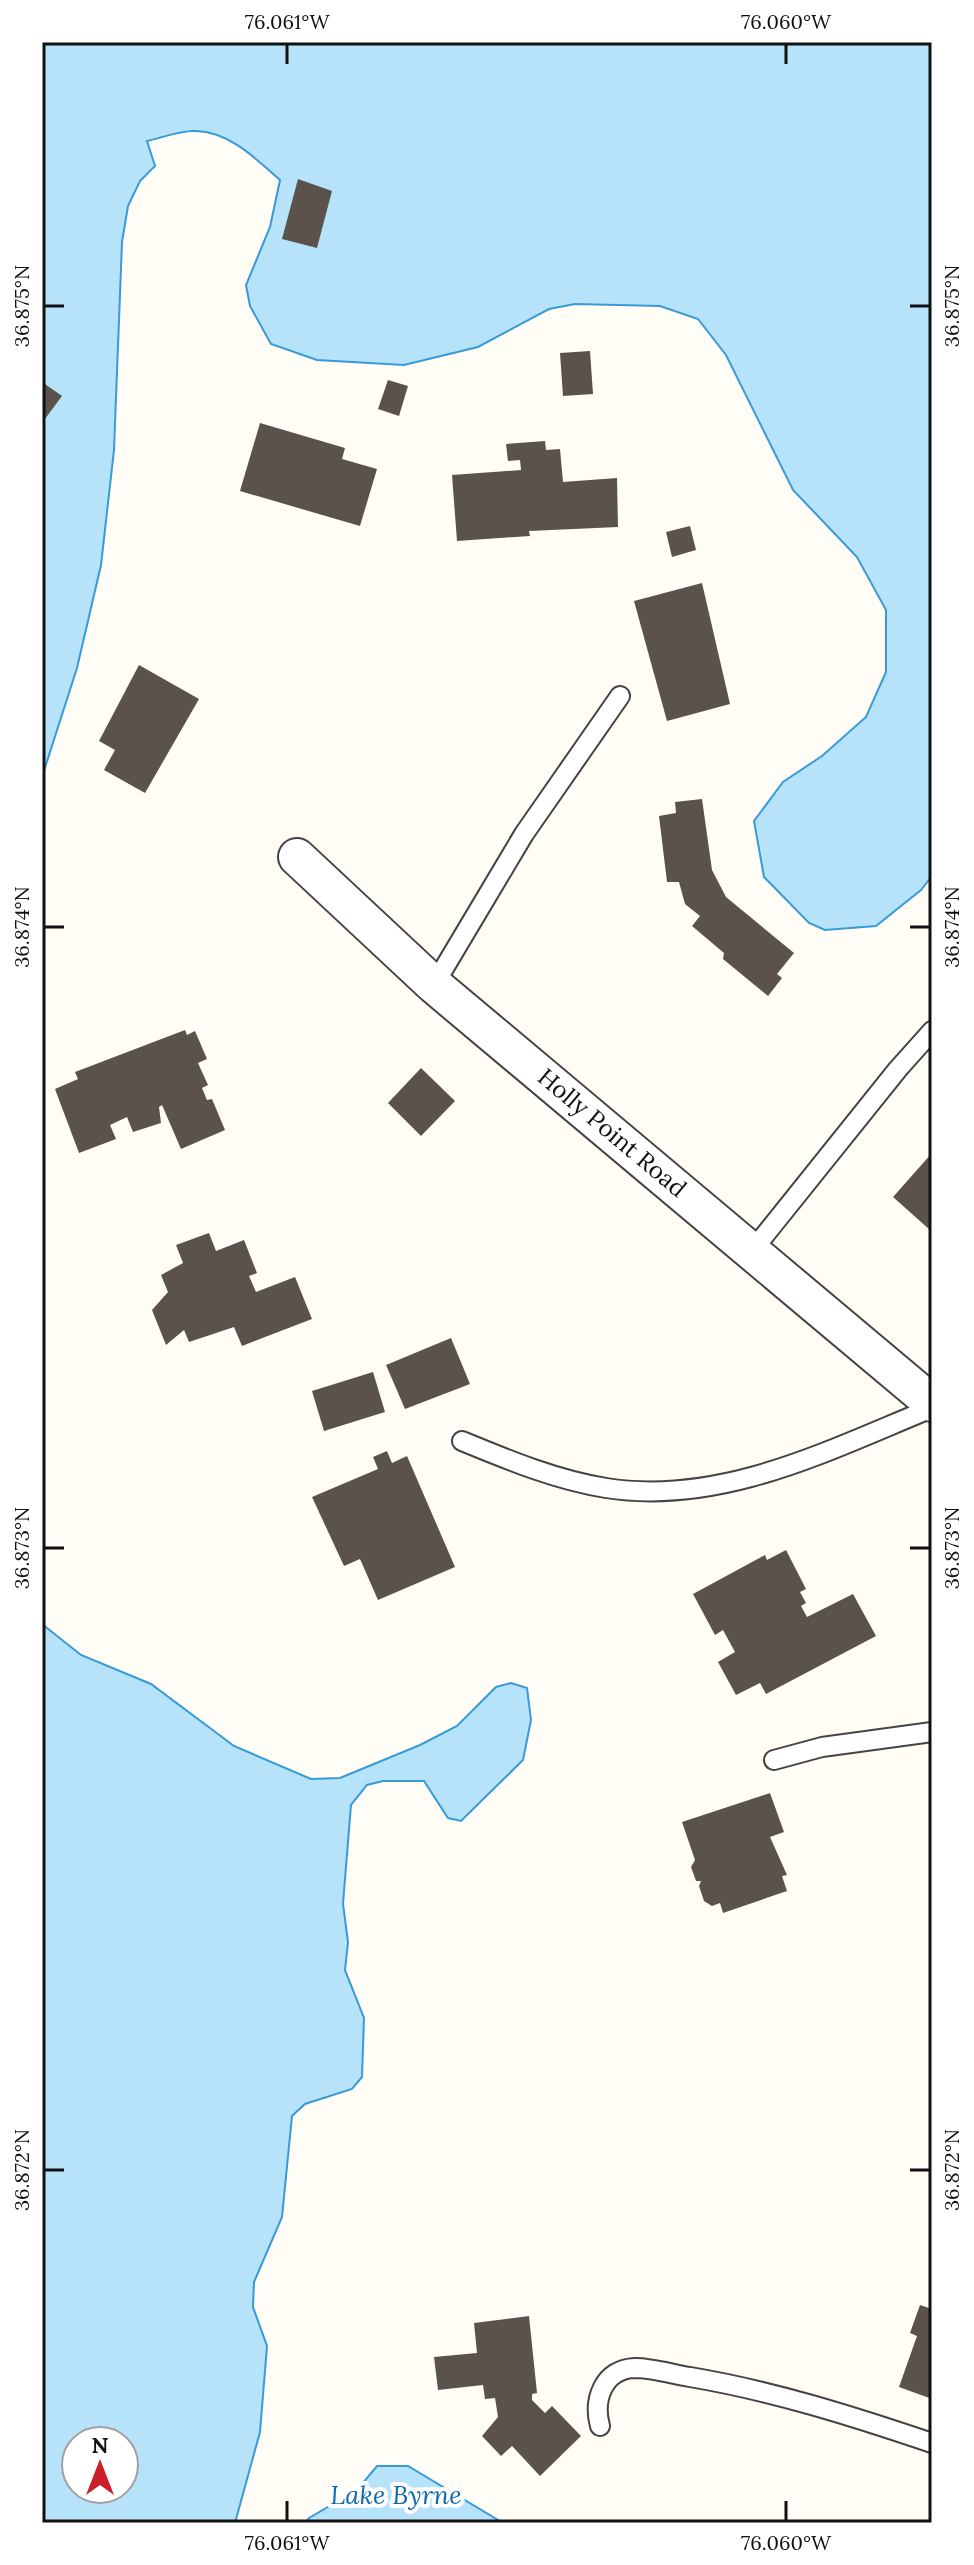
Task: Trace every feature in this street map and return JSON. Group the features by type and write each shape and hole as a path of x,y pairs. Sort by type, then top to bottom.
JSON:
{"street":[{"name":"Holly Point Road","path":"297,857 434,985 932,1406"}],"lane":[{"path":"434,985 524,834 620,696"},
{"path":"752,1251 932,1031"},
{"path":"462,1441 532,1470 606,1488 642,1491 702,1488 773,1473 932,1406"},
{"path":"774,1760 822,1747 932,1732"},
{"path":"600,2426 596,2412 599,2393 612,2376 633,2368 731,2384 824,2407 932,2443"}],"water":[{"path":"42,42 932,42 932,876 921,890 876,926 825,930 809,923 764,877 754,821 783,782 822,756 866,717 886,672 886,610 857,557 793,490 726,355 698,319 660,306 575,304 549,309 478,347 404,365 317,360 271,344 250,306 246,285 270,227 280,180 231,141 196,131 147,141 155,166 140,181 128,206 122,242 114,450 101,565 77,668 42,777"},
{"path":"42,1624 81,1655 151,1684 234,1746 311,1779 340,1778 420,1745 457,1726 496,1687 511,1683 527,1688 531,1720 523,1760 461,1821 448,1818 424,1781 383,1781 367,1785 351,1805 343,1904 348,1942 345,1970 364,2018 362,2077 352,2089 305,2104 292,2116 282,2217 254,2282 253,2307 267,2346 260,2432 235,2523 42,2523"},
{"name":"Lake Byrne","path":"377,2466 408,2466 503,2523 305,2523 357,2490"}],"building":[{"path":"298,179 332,191 317,248 282,239"},
{"path":"590,351 593,394 563,396 560,353"},
{"path":"388,380 408,386 399,416 378,409"},
{"path":"42,382 62,396 42,423"},
{"path":"260,423 345,448 342,459 377,469 360,526 240,491"},
{"path":"545,441 546,450 560,449 563,482 617,478 618,527 529,531 530,536 457,541 452,475 521,470 520,460 508,461 506,444"},
{"path":"690,526 696,550 672,557 666,532"},
{"path":"702,583 730,704 667,721 634,601"},
{"path":"139,665 199,699 145,793 104,770 115,750 99,741"},
{"path":"702,799 712,870 726,897 794,953 777,974 782,978 768,996 723,959 724,953 692,926 700,916 685,904 679,882 667,882 659,816 676,813 675,802"},
{"path":"185,1030 187,1035 195,1031 207,1059 198,1063 208,1085 202,1088 207,1100 212,1099 225,1130 181,1149 162,1105 159,1107 161,1123 133,1132 127,1117 110,1125 116,1139 79,1153 55,1089 78,1079 75,1072"},
{"path":"421,1068 455,1101 421,1136 388,1103"},
{"path":"932,1153 932,1227 930,1230 893,1197"},
{"path":"209,1233 216,1251 244,1240 257,1273 249,1276 256,1292 295,1277 312,1319 242,1346 234,1327 189,1342 184,1330 166,1345 152,1310 168,1292 161,1275 183,1263 176,1245"},
{"path":"451,1338 470,1384 405,1409 386,1365"},
{"path":"373,1372 385,1412 324,1431 312,1391"},
{"path":"387,1451 392,1463 407,1456 455,1567 378,1600 360,1559 344,1566 312,1497 378,1469 373,1457"},
{"path":"786,1550 806,1589 800,1592 806,1603 801,1606 807,1617 853,1594 876,1636 766,1694 760,1683 736,1695 718,1662 735,1652 723,1630 715,1635 693,1594 765,1555 767,1560"},
{"path":"770,1793 784,1832 770,1837 787,1875 782,1876 787,1891 723,1913 720,1903 712,1906 704,1901 699,1886 701,1881 696,1881 691,1867 695,1860 682,1822"},
{"path":"920,2305 932,2309 932,2399 899,2387 917,2336 910,2333"},
{"path":"529,2316 537,2393 532,2394 532,2400 545,2413 552,2406 581,2436 540,2476 512,2446 501,2456 482,2436 498,2417 495,2398 485,2399 483,2385 438,2390 434,2357 477,2353 474,2323"}]}
